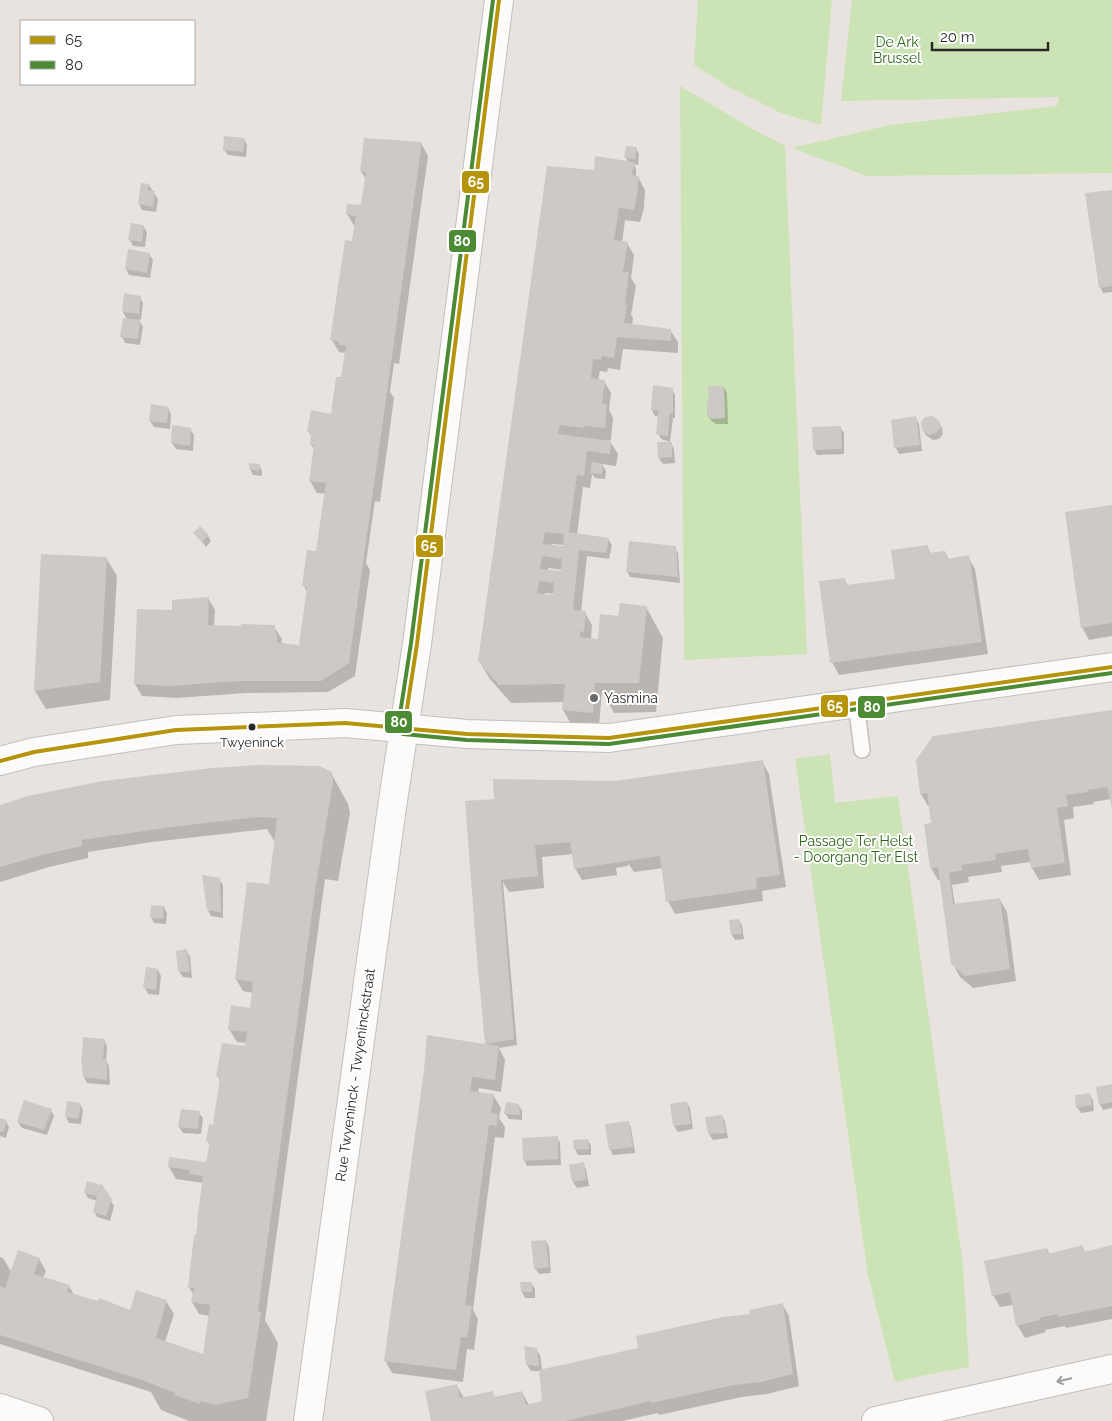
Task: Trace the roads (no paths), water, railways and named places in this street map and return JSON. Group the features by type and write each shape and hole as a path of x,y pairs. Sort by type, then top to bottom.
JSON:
{"street":[{"name":"Rue Twyeninck - Twyeninckstraat","path":"308,1421 389,827 417,644 499,0"},
{"path":"0,761 34,752 176,730 345,723 467,734 609,738 1112,667"},
{"path":"876,1421 1112,1369"},
{"path":"0,1408 39,1421"}],"lane":[{"path":"856,703 862,750"}],"place":[{"name":"Yasmina","path":"594,698"},
{"name":"Twyeninck","path":"252,727"}],"park label":[{"name":"De Ark Brussel","path":"897,50"},
{"name":"Passage Ter Helst - Doorgang Ter Elst","path":"856,850"}]}
